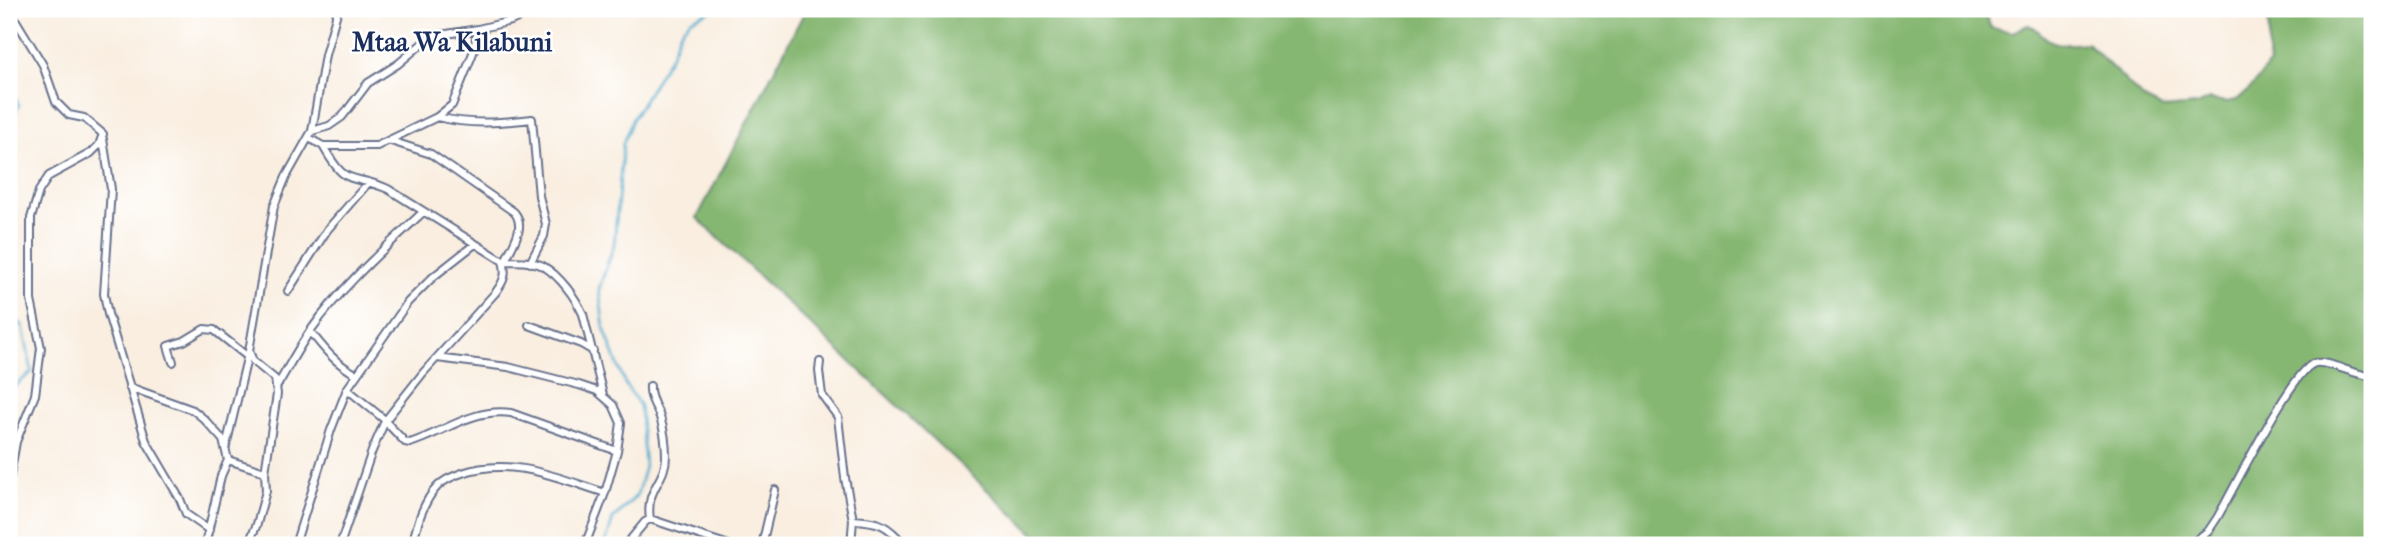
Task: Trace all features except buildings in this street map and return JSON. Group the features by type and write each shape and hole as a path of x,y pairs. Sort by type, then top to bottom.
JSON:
{"street":[{"path":"9,9 43,65 56,102 69,115 84,118 103,134 111,189 104,294 146,441 186,513 209,530"},
{"path":"226,448 248,354 274,206 286,177 312,131 325,55 338,9"},
{"path":"312,131 329,126 342,117 371,79 398,64 430,38 511,22 536,9"},
{"path":"309,138 323,146 377,146 437,117 452,105 473,53 478,29"},
{"path":"437,117 457,122 488,124 531,119 539,197 546,224 544,236 530,263"},
{"path":"9,481 16,442 35,395 41,348 31,300 31,218 39,191 49,176 92,153 103,134"},
{"path":"340,545 374,444 385,421 504,281 504,261 520,228 519,218 514,212 431,154 391,141"},
{"path":"323,146 333,165 351,180 388,189 504,261 543,266 554,275 583,314 603,395"},
{"path":"288,291 327,230 368,183"},
{"path":"276,386 310,331 360,273 423,212"},
{"path":"295,545 331,430 347,389 408,302 433,277 475,244"},
{"path":"529,325 593,351"},
{"path":"173,362 168,346 208,329 220,334 274,376 276,386 265,472 267,483 248,545"},
{"path":"310,331 329,354 343,367 356,374"},
{"path":"437,358 508,367 590,388 603,395 617,409 621,423 617,451 605,493 585,545"},
{"path":"820,362 822,395 838,417 853,520 851,545"},
{"path":"2190,545 2209,530 2217,518 2280,403 2302,372 2314,363 2323,363 2355,374 2372,376"},
{"path":"650,386 650,395 663,428 666,458 665,470 650,495 650,519"},
{"path":"129,387 193,410 222,439 228,460 221,476 205,545"},
{"path":"347,389 405,442 410,443 481,413 498,411 511,413 617,451"},
{"path":"228,460 265,472"},
{"path":"412,545 421,516 432,494 445,480 473,469 492,466 517,467 605,493"},
{"path":"762,545 775,491"},
{"path":"626,545 650,519 729,545"},
{"path":"853,520 884,524 905,545"}],"green space":[{"path":"806,9 1989,9 1986,17 1991,28 2013,32 2028,25 2056,43 2087,43 2144,99 2162,108 2198,105 2209,99 2226,102 2237,100 2253,86 2269,64 2269,28 2262,9 2372,9 2372,545 1046,545 697,218"}],"waterway":[{"path":"605,545 613,519 637,495 645,466 640,406 625,384 604,328 599,289 614,245 623,143 632,120 671,55 680,32 690,20 714,9"},
{"path":"9,86 19,105 9,125"},
{"path":"9,314 23,326 32,372 9,391"}],"district":[{"name":"Mtaa Wa Kilabuni","path":"452,42"}]}
